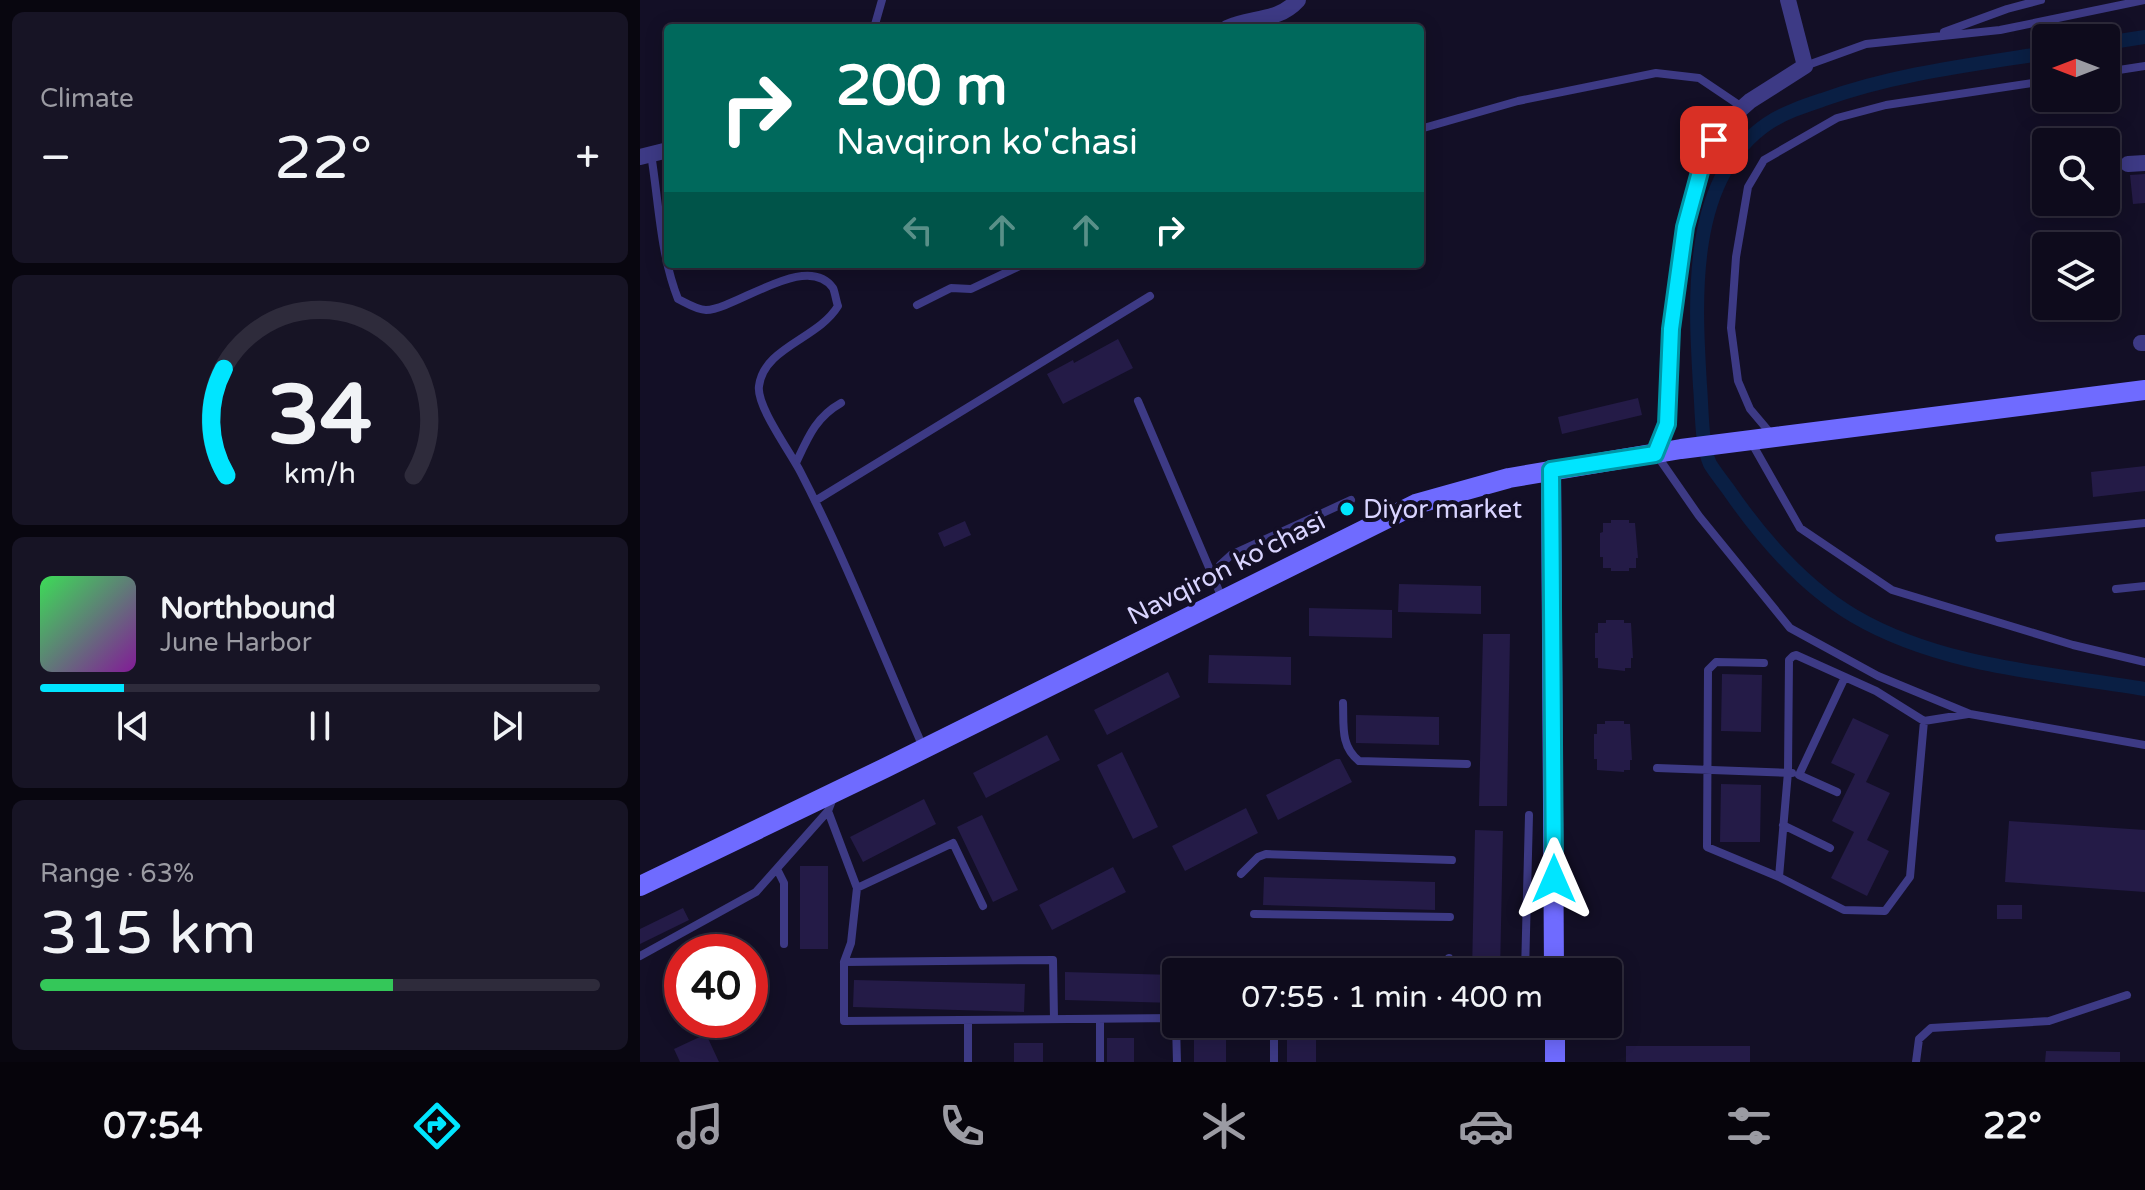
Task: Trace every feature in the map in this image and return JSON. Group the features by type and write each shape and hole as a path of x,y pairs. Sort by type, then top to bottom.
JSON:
{"main road":[{"name":"Navqiron ko'chasi","path":"640,886 832,801 885,768 1219,591 1416,504 1509,478 1681,449 2145,390"},
{"path":"1551,470 1554,958"},
{"path":"1555,1038 1555,1062"}],"street":[{"path":"1245,24 1267,19 1292,7 1298,0"},
{"path":"1655,454 1667,424 1671,329 1685,227 1704,157 1724,124 1805,66 1788,0"}],"lane":[{"path":"875,24 882,0"},
{"path":"1930,37 2041,0"},
{"path":"1805,66 1866,44 2000,30 2145,0"},
{"path":"2120,70 2145,66"},
{"path":"1424,128 1518,101 1656,73 1699,78 1743,108"},
{"path":"1773,436 1750,409 1738,381 1731,328 1736,257 1748,187 1764,160 1837,118 1886,105 2032,83"},
{"path":"646,156 664,252"},
{"path":"667,268 678,299 703,311 726,306 764,287 796,276 819,277 833,288 838,306 829,320 767,363 758,388 766,416 796,463 815,501 924,748"},
{"path":"917,305 951,288 971,289 1016,268"},
{"path":"815,501 1150,296"},
{"path":"1138,401 1219,591"},
{"path":"796,463 818,421 825,412 841,403"},
{"path":"1749,439 1800,528 1892,590 2073,645 2145,662"},
{"path":"1655,454 1699,516 1790,628 1878,676 1970,714 2145,745"},
{"path":"1219,591 1220,565 1231,555 1351,500"},
{"path":"1999,538 2145,523"},
{"path":"2116,589 2145,586"},
{"path":"1779,877 1788,772 1789,660 1796,655 1876,691 1924,721 1970,714"},
{"path":"1764,663 1716,662 1708,670 1707,847 1779,877 1844,910 1885,911 1910,877 1924,721"},
{"path":"1799,775 1845,677"},
{"path":"1343,703 1348,753 1359,761 1467,764"},
{"path":"1657,768 1788,772 1837,792"},
{"path":"640,956 756,892 832,801"},
{"path":"832,801 857,888 851,943 844,962 844,1021 1162,1018"},
{"path":"1525,958 1529,815"},
{"path":"1783,825 1830,848"},
{"path":"857,888 953,843 983,906"},
{"path":"1528,849 1554,848"},
{"path":"1241,874 1258,857 1266,854 1452,860"},
{"path":"777,869 784,883 784,944"},
{"path":"1254,914 1450,917"},
{"path":"844,962 1053,960 1054,1019"},
{"path":"1916,1062 1919,1039 1931,1028 2049,1021 2127,995"},
{"path":"1100,1019 1100,1062"},
{"path":"968,1020 968,1062"},
{"path":"1176,1038 1177,1062"},
{"path":"1274,1038 1274,1062"}],"building":[{"path":"2145,174 2145,203 2133,204 2130,175"},
{"path":"1118,339 1133,368 1063,404 1047,374"},
{"path":"1638,398 1642,415 1562,434 1558,417"},
{"path":"2145,466 2145,491 2093,497 2091,472"},
{"path":"1611,520 1635,523 1636,568 1611,571 1611,568 1603,568 1600,533 1603,532 1603,523 1611,523"},
{"path":"965,521 971,535 944,547 938,533"},
{"path":"1399,584 1481,586 1481,614 1398,612"},
{"path":"1309,608 1392,610 1392,638 1309,636"},
{"path":"1606,620 1631,623 1633,658 1631,668 1625,668 1625,671 1598,668 1595,633 1598,633 1598,623 1606,623"},
{"path":"1483,634 1510,634 1507,806 1479,806"},
{"path":"1209,655 1291,657 1291,685 1208,683"},
{"path":"1168,672 1180,697 1107,735 1094,710"},
{"path":"1722,674 1762,675 1761,732 1721,731"},
{"path":"1356,715 1439,717 1439,745 1356,743"},
{"path":"1853,718 1889,735 1866,782 1890,793 1867,840 1889,851 1867,896 1831,878 1854,832 1832,821 1855,774 1831,763"},
{"path":"1605,721 1630,724 1630,770 1597,770 1594,734 1597,734 1597,724 1605,724"},
{"path":"1047,735 1060,760 986,798 973,773"},
{"path":"1122,752 1158,827 1133,839 1097,765"},
{"path":"1340,759 1352,782 1278,820 1266,795"},
{"path":"1721,784 1761,785 1760,842 1720,842"},
{"path":"924,799 936,824 863,862 850,837"},
{"path":"1246,808 1258,833 1185,871 1172,846"},
{"path":"982,815 1018,890 993,902 957,827"},
{"path":"2009,821 2145,830 2145,892 2005,882"},
{"path":"1475,830 1503,831 1500,958 1472,958"},
{"path":"800,866 828,866 828,949 800,949"},
{"path":"1113,867 1126,892 1052,930 1039,905"},
{"path":"1264,877 1435,882 1435,910 1263,905"},
{"path":"1997,905 2022,905 2022,919 1997,919"},
{"path":"683,908 689,920 640,944 640,929"},
{"path":"1065,972 1162,975 1162,1003 1065,1000"},
{"path":"854,980 1025,984 1024,1012 853,1007"},
{"path":"697,1038 708,1038 719,1062 680,1062 674,1049"},
{"path":"1107,1038 1134,1038 1134,1062 1107,1062"},
{"path":"1194,1038 1226,1038 1226,1062 1194,1062"},
{"path":"1287,1038 1316,1038 1316,1062 1287,1062"},
{"path":"1014,1043 1043,1043 1043,1062 1014,1062"},
{"path":"1626,1046 1750,1046 1750,1062 1626,1062"},
{"path":"2046,1051 2120,1052 2120,1062 2045,1062"}],"waterway":[{"path":"2120,41 2145,37"},
{"path":"2032,55 1932,71 1849,91 1780,116 1741,148 1722,176 1709,209 1702,244 1697,317 1705,446 1712,467 1769,542 1817,590 1854,616 1923,647 1959,657 1996,666 2145,689"}],"place":[{"name":"Diyor market","path":"1347,509"}],"route":[{"path":"1554,879 1551,470 1655,454 1667,424 1671,329 1685,227 1704,157 1714,140"}]}
